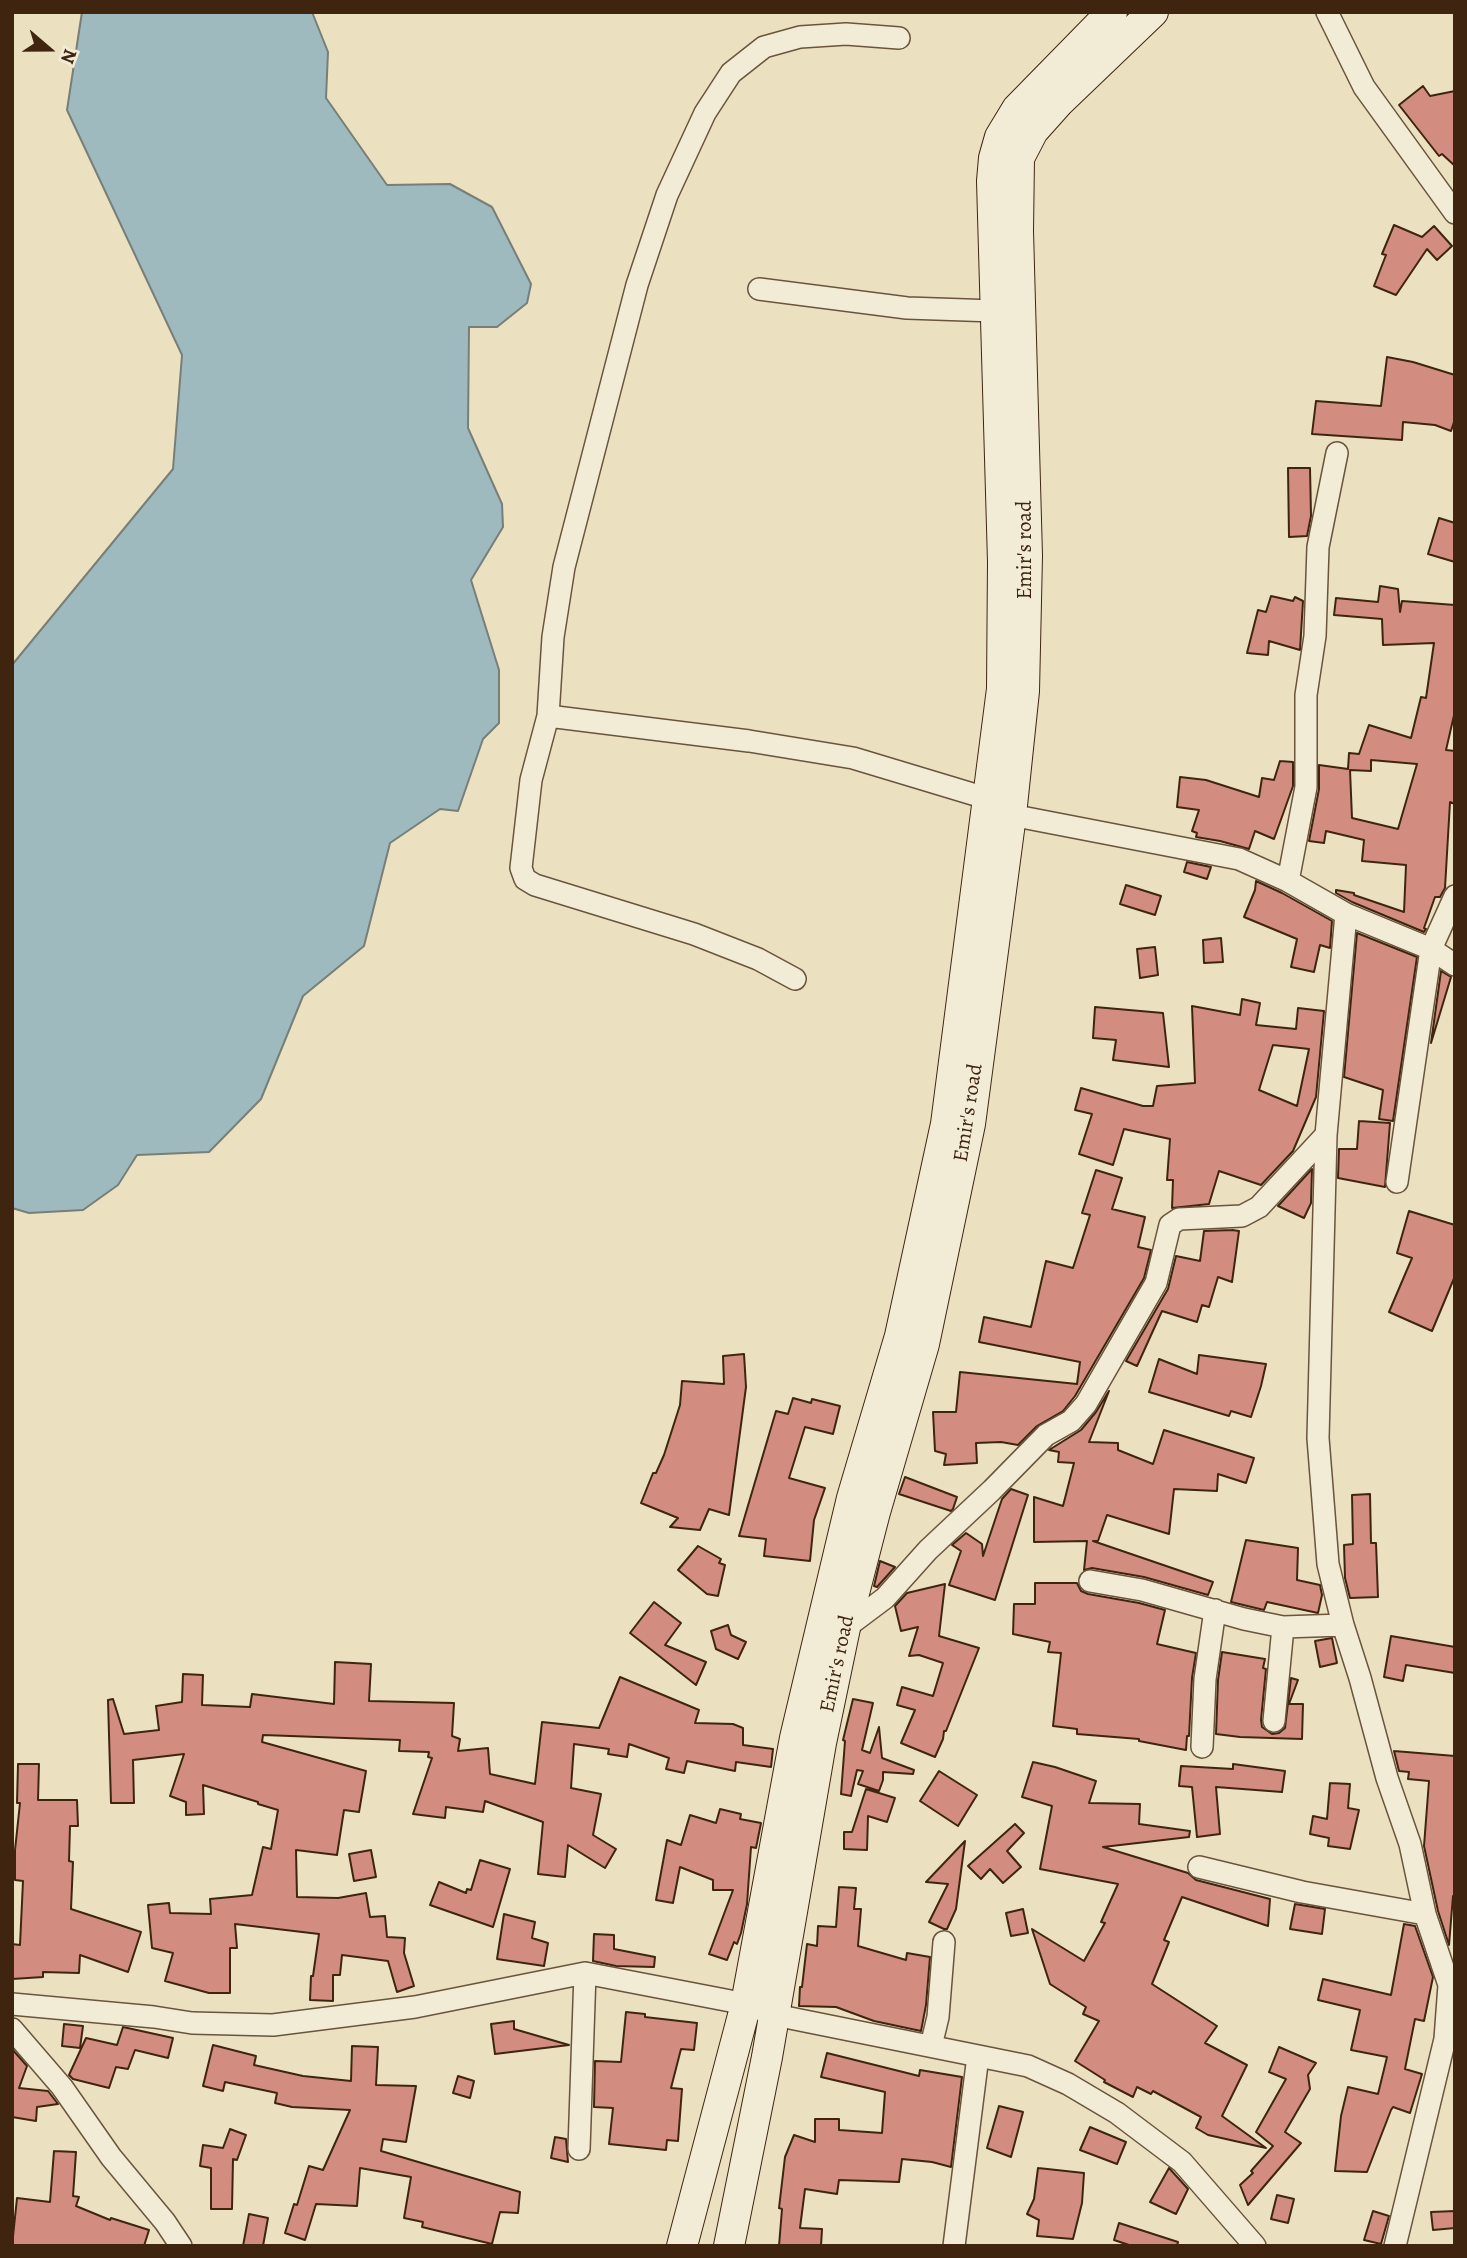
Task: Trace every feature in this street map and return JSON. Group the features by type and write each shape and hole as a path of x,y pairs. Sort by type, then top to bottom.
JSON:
{"main road":[{"name":"Emir's road","path":"729,2246 775,2015 821,1742 845,1628 875,1512 924,1344 970,1124 1000,807 1003,562 992,181 994,158 1000,137 1017,109 1112,12"},
{"name":"Emir's road","path":"681,2246 746,2004 798,1725 852,1499 900,1336 946,1124 1000,807 1024,691 1027,556 1018,231 1019,158 1033,131 1058,103 1153,12"}],"street":[{"path":"1327,12 1364,87 1455,213"},
{"path":"795,979 758,959 694,934 535,885 525,879 521,868 531,779 548,716 554,637 564,567 637,285 667,195 705,114 731,73 764,47 800,37 846,34 898,38"},
{"path":"759,289 907,309 995,312"},
{"path":"1288,881 1306,787 1306,695 1315,636 1318,547 1337,453"},
{"path":"548,716 749,741 853,758 1000,807 1239,859 1288,881 1346,914 1431,949 1455,965"},
{"path":"1397,1182 1431,949 1455,896"},
{"path":"1346,914 1326,1135 1318,1438 1328,1564 1387,1777 1410,1844 1425,1914 1452,1985 1445,2039 1395,2246"},
{"path":"845,1628 885,1598 928,1550 1046,1435 1070,1422 1086,1404 1156,1283 1170,1224 1179,1219 1242,1216 1259,1207 1326,1135"},
{"path":"1090,1581 1142,1590 1283,1627 1343,1625"},
{"path":"1202,1747 1205,1679 1215,1610"},
{"path":"1273,1721 1283,1627"},
{"path":"1199,1867 1302,1892 1425,1914"},
{"path":"931,2046 938,2017 944,1942"},
{"path":"579,2149 585,1973"},
{"path":"12,2004 192,2023 273,2025 415,2007 585,1973 746,2004 775,2015 1028,2066 1068,2084 1117,2113 1182,2162 1255,2246"},
{"path":"12,2029 62,2088 111,2157 165,2222 181,2246"},
{"path":"954,2246 978,2056"}],"water":[{"path":"82,12 312,12 328,52 326,98 387,185 450,184 492,207 531,284 527,303 497,327 469,327 468,428 502,504 503,527 471,580 499,670 499,723 483,739 458,811 440,809 390,843 364,946 303,996 261,1099 209,1152 137,1155 118,1185 83,1210 29,1213 12,1208 12,665 173,469 182,355 67,110"}],"building":[{"path":"1423,86 1430,96 1455,91 1455,166 1442,154 1439,156 1399,105"},
{"path":"1394,225 1422,237 1434,226 1452,246 1437,260 1427,249 1396,295 1374,286 1386,255 1382,254"},
{"path":"1387,357 1455,375 1455,419 1451,431 1435,425 1403,422 1402,440 1312,434 1316,401 1381,406"},
{"path":"1288,468 1310,468 1311,516 1307,536 1289,537"},
{"path":"1439,518 1455,523 1455,562 1428,554"},
{"path":"1380,586 1398,589 1400,612 1402,601 1455,605 1455,711 1446,750 1455,751 1455,804 1450,802 1445,888 1440,897 1435,897 1424,932 1336,893 1336,890 1354,893 1404,912 1406,865 1362,861 1364,840 1326,831 1324,843 1309,841 1319,789 1319,765 1348,769 1349,753 1359,754 1369,725 1411,738 1421,697 1426,698 1434,643 1383,645 1382,619 1334,615 1336,598 1378,602","holes":["1371,760 1417,764 1398,829 1352,818 1350,770 1371,771"]},
{"path":"1271,596 1293,601 1295,597 1303,601 1300,650 1269,641 1268,655 1247,653 1258,610 1266,612"},
{"path":"1280,761 1293,762 1293,786 1274,839 1255,831 1249,849 1196,837 1197,833 1192,831 1199,810 1177,807 1180,777 1206,780 1259,797 1262,778 1274,780"},
{"path":"1187,862 1211,867 1207,879 1184,872"},
{"path":"1256,881 1332,921 1330,948 1320,945 1314,972 1291,967 1297,939 1244,917"},
{"path":"1126,885 1161,896 1155,915 1120,904"},
{"path":"1357,933 1417,957 1393,1121 1379,1119 1383,1090 1344,1077"},
{"path":"1221,938 1223,962 1204,963 1203,940"},
{"path":"1155,947 1158,975 1140,978 1137,949"},
{"path":"1441,971 1451,977 1431,1043"},
{"path":"1242,999 1260,1003 1256,1025 1296,1029 1298,1008 1324,1011 1316,1097 1293,1151 1261,1185 1219,1171 1209,1204 1172,1208 1173,1180 1167,1180 1170,1139 1124,1129 1113,1165 1079,1154 1092,1114 1075,1110 1081,1088 1143,1106 1153,1106 1157,1086 1195,1083 1192,1006 1240,1015","holes":["1273,1045 1309,1049 1297,1106 1259,1090"]},
{"path":"1095,1007 1163,1013 1169,1067 1113,1060 1116,1040 1093,1038"},
{"path":"1359,1121 1390,1123 1385,1187 1338,1178 1339,1149 1357,1149"},
{"path":"1312,1169 1311,1203 1304,1218 1278,1206"},
{"path":"1096,1170 1122,1178 1112,1209 1145,1217 1138,1247 1151,1250 1144,1278 1075,1396 1063,1411 1037,1426 1018,1445 1001,1442 976,1443 977,1463 944,1465 946,1454 935,1451 933,1412 956,1412 960,1372 1077,1384 1080,1362 979,1342 984,1317 1031,1327 1046,1261 1073,1268 1090,1215 1082,1213"},
{"path":"1409,1211 1455,1225 1455,1276 1432,1331 1389,1312 1412,1258 1397,1253"},
{"path":"1204,1231 1239,1231 1232,1282 1218,1277 1209,1307 1202,1305 1197,1322 1162,1311 1137,1366 1126,1361 1168,1289 1176,1256 1200,1261"},
{"path":"744,1354 746,1387 729,1515 709,1509 700,1530 670,1527 678,1518 641,1503 653,1473 656,1473 664,1455 680,1405 682,1381 724,1384 723,1356"},
{"path":"1199,1355 1266,1364 1251,1417 1231,1411 1229,1416 1149,1392 1159,1359 1197,1374"},
{"path":"1109,1391 1089,1442 1118,1443 1118,1450 1153,1464 1164,1430 1254,1458 1246,1483 1218,1474 1217,1491 1174,1489 1169,1534 1107,1515 1098,1541 1093,1541 1213,1582 1208,1595 1144,1577 1092,1568 1084,1570 1087,1541 1034,1542 1034,1497 1063,1506 1074,1463 1058,1462 1059,1452 1049,1450 1081,1430"},
{"path":"793,1398 811,1403 812,1399 840,1406 833,1434 805,1427 789,1478 825,1488 814,1520 810,1561 764,1556 766,1539 739,1536 776,1411 788,1414"},
{"path":"905,1477 957,1497 953,1509 951,1511 899,1494"},
{"path":"1011,1489 1028,1495 995,1600 949,1585 961,1551 952,1545 966,1533 982,1544 983,1556 1002,1499"},
{"path":"1370,1494 1371,1543 1376,1543 1378,1597 1350,1598 1345,1578 1344,1545 1353,1544 1352,1495"},
{"path":"1246,1540 1298,1548 1297,1580 1320,1585 1322,1595 1318,1613 1267,1602 1264,1610 1231,1602"},
{"path":"698,1546 721,1559 719,1563 725,1565 718,1596 707,1594 678,1570"},
{"path":"880,1561 895,1567 877,1587 874,1586"},
{"path":"1035,1583 1077,1583 1081,1591 1088,1594 1165,1610 1157,1644 1196,1653 1186,1750 1139,1739 1077,1734 1077,1729 1053,1726 1061,1653 1048,1652 1050,1642 1013,1634 1014,1604 1035,1604"},
{"path":"945,1584 939,1636 979,1648 935,1757 901,1743 915,1710 897,1705 902,1687 933,1696 943,1663 919,1655 909,1656 918,1627 901,1631 895,1606 907,1593"},
{"path":"654,1602 681,1623 665,1645 706,1662 696,1685 630,1633"},
{"path":"728,1625 731,1635 746,1642 738,1659 716,1649 711,1631"},
{"path":"1391,1636 1455,1647 1455,1673 1406,1665 1403,1681 1384,1677"},
{"path":"1332,1638 1337,1663 1320,1667 1315,1641"},
{"path":"1222,1652 1265,1659 1261,1720 1262,1727 1272,1734 1285,1728 1291,1678 1298,1680 1289,1704 1303,1704 1302,1739 1216,1734"},
{"path":"335,1662 371,1664 369,1701 454,1703 452,1736 460,1739 458,1751 488,1748 490,1774 535,1784 542,1722 599,1728 620,1677 699,1710 695,1723 733,1724 743,1728 743,1745 773,1749 771,1767 736,1762 735,1771 687,1761 684,1773 666,1769 669,1758 629,1744 627,1757 608,1754 609,1749 574,1744 571,1788 601,1794 593,1835 616,1849 605,1868 568,1845 565,1877 538,1874 543,1822 485,1801 483,1812 446,1807 445,1818 413,1814 432,1758 428,1757 429,1752 399,1751 400,1740 263,1735 262,1742 366,1771 359,1812 344,1810 337,1855 296,1850 297,1897 338,1898 366,1893 370,1917 385,1916 387,1937 405,1938 404,1953 414,1986 397,1992 388,1961 342,1955 340,1975 333,1975 333,2001 310,2000 311,1976 319,1934 235,1924 237,1948 230,1948 230,1993 209,1993 165,1981 173,1953 152,1948 148,1905 169,1903 170,1913 211,1914 210,1899 252,1895 263,1847 271,1849 278,1810 203,1785 204,1814 186,1815 186,1802 170,1796 184,1754 133,1760 134,1803 111,1803 108,1700 113,1699 124,1734 159,1730 156,1706 182,1702 183,1674 203,1675 202,1705 250,1707 252,1694 334,1704"},
{"path":"853,1699 873,1703 862,1750 870,1753 879,1727 882,1758 914,1770 913,1774 883,1772 879,1791 858,1784 863,1771 857,1770 851,1796 841,1794 843,1740"},
{"path":"1394,1751 1455,1756 1455,1896 1449,1945 1438,1911 1424,1846 1429,1781 1408,1779 1409,1772 1399,1771"},
{"path":"1033,1762 1096,1781 1089,1803 1140,1804 1139,1824 1190,1831 1189,1837 1103,1847 1188,1873 1196,1880 1270,1899 1268,1926 1182,1897 1164,1940 1169,1942 1152,1984 1217,2026 1205,2043 1247,2065 1222,2116 1266,2148 1208,2135 1196,2128 1201,2117 1153,2091 1151,2094 1137,2087 1133,2097 1104,2082 1105,2080 1075,2061 1099,2021 1083,2014 1086,2007 1050,1984 1032,1929 1084,1961 1105,1923 1101,1922 1118,1884 1040,1869 1052,1806 1022,1797"},
{"path":"18,1764 39,1764 38,1800 77,1800 78,1826 70,1826 69,1861 73,1862 71,1909 141,1932 128,1972 80,1955 79,1973 43,1972 43,1977 12,1979 12,1944 20,1945 23,1881 15,1880 20,1803 17,1803"},
{"path":"1233,1764 1285,1771 1282,1792 1216,1787 1220,1834 1197,1837 1192,1787 1179,1786 1181,1766 1233,1769"},
{"path":"939,1771 977,1795 958,1826 920,1801"},
{"path":"1330,1783 1350,1784 1348,1808 1359,1810 1350,1849 1328,1846 1329,1838 1310,1834 1313,1816 1327,1819"},
{"path":"866,1789 895,1798 887,1822 868,1816 867,1850 844,1849 844,1832 852,1832"},
{"path":"720,1809 741,1814 740,1819 761,1823 756,1848 751,1847 747,1904 741,1933 727,1960 709,1954 733,1890 713,1890 713,1880 680,1867 673,1903 656,1900 667,1840 681,1845 690,1815 716,1823"},
{"path":"1015,1824 1024,1833 1007,1851 1021,1867 1003,1883 990,1869 981,1879 968,1866"},
{"path":"965,1841 956,1909 947,1929 944,1929 929,1922 948,1884 926,1882"},
{"path":"371,1850 376,1877 354,1881 349,1854"},
{"path":"480,1860 510,1869 493,1927 430,1905 439,1882 466,1893 467,1889 471,1890"},
{"path":"839,1887 856,1888 854,1909 861,1909 858,1946 906,1960 907,1953 930,1957 921,2031 874,2021 836,2007 799,2006 807,1944 817,1946 818,1926 836,1927"},
{"path":"1295,1904 1325,1909 1322,1934 1290,1929"},
{"path":"1023,1909 1028,1933 1011,1936 1006,1913"},
{"path":"504,1914 535,1922 532,1938 548,1943 544,1966 497,1959"},
{"path":"1404,1924 1415,1926 1433,1977 1424,2021 1415,2019 1405,2069 1422,2074 1410,2113 1393,2107 1391,2110 1367,2172 1335,2171 1341,2116 1348,2087 1378,2094 1387,2057 1351,2050 1360,2010 1318,2000 1323,1979 1391,1995"},
{"path":"594,1934 614,1935 614,1949 655,1957 654,1967 616,1966 593,1961"},
{"path":"626,2012 697,2023 694,2050 681,2049 671,2088 682,2089 678,2141 667,2140 666,2150 609,2144 613,2108 594,2107 595,2061 621,2062"},
{"path":"514,2021 514,2029 569,2045 495,2054 491,2024"},
{"path":"64,2024 83,2026 80,2048 62,2046"},
{"path":"123,2027 173,2038 168,2058 135,2050 128,2069 116,2067 109,2088 73,2079 69,2075 86,2038 117,2045"},
{"path":"213,2045 256,2056 254,2065 303,2076 351,2081 352,2046 378,2047 376,2085 416,2086 406,2142 383,2139 381,2151 520,2192 518,2213 500,2212 492,2244 422,2227 423,2222 404,2218 411,2177 360,2168 357,2206 316,2204 305,2240 285,2233 309,2166 323,2170 350,2110 292,2107 275,2103 277,2093 225,2082 223,2091 203,2086"},
{"path":"1279,2047 1316,2063 1308,2075 1310,2089 1285,2132 1301,2143 1248,2205 1240,2185 1253,2173 1251,2171 1273,2146 1256,2132 1286,2079 1269,2072"},
{"path":"12,2049 27,2066 19,2088 48,2091 58,2104 37,2107 36,2121 12,2117"},
{"path":"827,2053 919,2076 920,2070 962,2077 951,2167 902,2159 899,2182 839,2180 837,2194 805,2189 800,2228 822,2229 821,2246 779,2246 782,2209 779,2208 785,2157 794,2135 815,2142 815,2119 839,2119 839,2130 882,2133 885,2092 821,2077"},
{"path":"458,2076 474,2081 470,2098 453,2093"},
{"path":"999,2106 1023,2112 1011,2157 987,2148"},
{"path":"1090,2127 1126,2142 1117,2164 1080,2150"},
{"path":"230,2129 246,2135 237,2160 233,2159 232,2209 211,2209 211,2168 200,2166 203,2145 223,2148"},
{"path":"555,2137 566,2139 568,2162 551,2158"},
{"path":"54,2151 76,2152 73,2196 79,2197 76,2206 110,2220 111,2218 149,2230 144,2246 12,2246 17,2198 50,2202"},
{"path":"1038,2168 1084,2173 1082,2203 1073,2239 1037,2236 1039,2220 1027,2214 1034,2199"},
{"path":"1169,2168 1188,2189 1176,2214 1150,2202"},
{"path":"1277,2195 1294,2199 1288,2223 1271,2219"},
{"path":"1373,2211 1389,2216 1381,2244 1364,2240"},
{"path":"1455,2211 1455,2228 1433,2230 1431,2212"},
{"path":"249,2214 268,2218 263,2246 243,2246"},
{"path":"1119,2223 1178,2242 1177,2246 1132,2246 1114,2240"}]}
